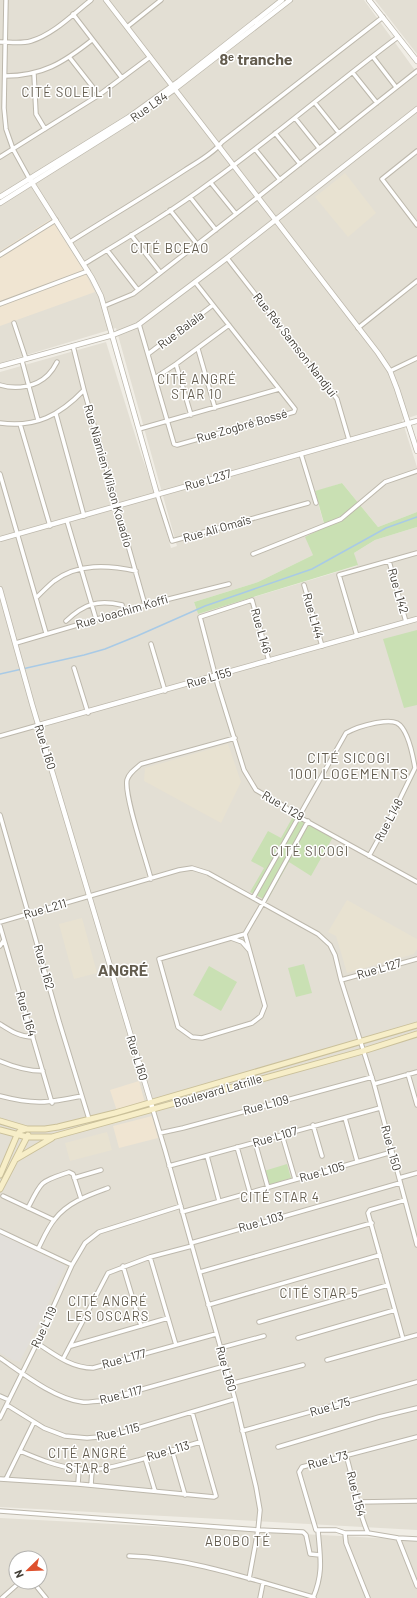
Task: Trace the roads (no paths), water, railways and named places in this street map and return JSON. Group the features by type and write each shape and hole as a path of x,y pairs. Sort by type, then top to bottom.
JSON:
{"main road":[{"name":"Boulevard Latrille","path":"27,1129 45,1129 115,1113 417,1025"},
{"name":"Boulevard Latrille","path":"0,1130 27,1137 52,1137 364,1051 417,1034"},
{"path":"0,1121 27,1129"},
{"path":"0,1175 17,1135 20,1131 27,1129"},
{"path":"0,1190 27,1137 27,1129"},
{"path":"14,1161 52,1137"}],"street":[{"path":"0,42 21,43 31,41 55,29 91,0"},
{"path":"106,0 276,220 390,371 404,408 417,451"},
{"path":"127,27 161,0"},
{"name":"Rue L84","path":"0,197 174,88 282,0"},
{"name":"Rue L84","path":"0,203 117,130 290,0"},
{"path":"369,0 417,61"},
{"path":"0,2 6,1 4,76 4,108 6,129 13,149 29,178 96,284 113,335 157,494"},
{"path":"73,14 122,78"},
{"path":"70,242 150,193 218,146 255,115 383,17"},
{"path":"84,264 211,183 398,37"},
{"path":"4,76 34,74 56,66 70,58 92,40"},
{"path":"0,157 99,95 150,57"},
{"path":"373,57 396,87"},
{"path":"70,58 99,95"},
{"path":"104,306 133,294 417,71"},
{"path":"353,72 377,103"},
{"path":"34,74 36,114 45,129"},
{"path":"315,103 339,133"},
{"path":"0,366 113,335 139,324 227,258 417,109"},
{"path":"295,118 319,148"},
{"path":"275,133 300,164"},
{"path":"255,149 280,180"},
{"path":"417,151 382,179 417,225"},
{"path":"211,183 236,214"},
{"path":"190,197 216,230"},
{"path":"170,210 197,244"},
{"path":"0,254 56,220"},
{"path":"131,235 160,272"},
{"path":"107,250 138,290"},
{"name":"Rue Rév Samson Nandjui","path":"227,258 337,399 349,440"},
{"path":"0,304 88,271"},
{"path":"358,328 417,281"},
{"name":"Rue Zogbré Bossé","path":"139,324 173,442 177,445 294,412 295,409 195,282"},
{"name":"Rue Balala","path":"148,354 213,305"},
{"path":"14,323 24,360 28,386 38,420"},
{"path":"155,378 198,349 229,325"},
{"name":"Rue Niamien Wilson Kouadio","path":"73,346 145,605"},
{"path":"198,349 216,408"},
{"path":"390,371 417,358"},
{"path":"0,385 12,388 35,384 49,374 57,362"},
{"path":"176,364 191,415"},
{"path":"0,423 20,424 56,414 72,403 84,390"},
{"path":"139,429 279,390"},
{"path":"56,414 84,516"},
{"name":"Rue L237","path":"0,539 417,421"},
{"path":"20,424 50,526"},
{"path":"301,454 316,503"},
{"path":"253,554 341,519 385,482 417,471"},
{"path":"0,474 46,633"},
{"name":"Rue Ali Omaïs","path":"157,494 172,541 308,503"},
{"path":"67,521 96,619"},
{"path":"357,636 339,575 417,552"},
{"name":"Rue L142","path":"389,561 406,622"},
{"path":"36,598 58,578 81,569 110,566 136,571"},
{"name":"Rue Joachim Koffi","path":"16,643 145,605 229,584"},
{"name":"Rue L144","path":"304,585 322,646"},
{"name":"Rue L160","path":"0,589 2,602 16,643 89,896 170,1166 235,1399 260,1510 249,1579"},
{"name":"Rue L146","path":"252,600 269,661"},
{"name":"Rue L129","path":"252,600 200,617 244,770 253,786 262,794 282,805 299,817 417,882"},
{"path":"66,621 76,611 91,604 108,602 122,605"},
{"name":"Rue L155","path":"0,736 88,713 417,619"},
{"path":"151,644 165,691"},
{"path":"74,668 88,713"},
{"name":"Rue L148","path":"253,898 346,733 353,729 389,721 402,727 406,735 415,768 370,856"},
{"path":"151,879 127,794 128,779 131,773 141,764 235,738"},
{"name":"Rue L162","path":"0,815 89,1119"},
{"path":"245,934 265,1006 261,1016 252,1023 202,1038 192,1037 186,1034 178,1027 159,959 245,934 308,821"},
{"name":"Rue L211","path":"0,922 179,870 192,868 198,868 263,903"},
{"name":"Rue L150","path":"263,903 318,934 330,944 335,954 341,980 374,1084 417,1245"},
{"name":"Rue L164","path":"0,926 52,1103"},
{"path":"231,938 242,942 249,950"},
{"path":"0,946 4,940"},
{"name":"Rue L127","path":"341,980 417,959"},
{"path":"0,1024 13,1033 24,1037 33,1038"},
{"path":"0,1061 14,1067 31,1071 43,1071"},
{"path":"374,1084 417,1072"},
{"path":"408,1074 417,1105"},
{"name":"Rue L109","path":"160,1133 372,1077"},
{"path":"0,1096 19,1101 52,1103 82,1096"},
{"name":"Rue L107","path":"170,1166 380,1108"},
{"path":"345,1118 357,1161"},
{"path":"314,1126 322,1156"},
{"path":"282,1135 296,1179"},
{"path":"255,1142 268,1188"},
{"path":"238,1147 250,1192"},
{"name":"Rue L105","path":"182,1212 392,1152"},
{"path":"207,1156 220,1201"},
{"path":"74,1178 102,1170"},
{"path":"28,1208 38,1188 43,1182 69,1172 73,1174 81,1199"},
{"path":"399,1178 417,1173"},
{"name":"Rue L103","path":"63,1359 106,1275 110,1271 191,1244 400,1183"},
{"path":"38,1249 54,1220 71,1204 108,1188"},
{"path":"3,1196 54,1220"},
{"path":"403,1339 368,1213 370,1210 405,1200"},
{"name":"Rue L119","path":"0,1418 21,1372 37,1343 72,1265 84,1243 100,1232 181,1206"},
{"path":"200,1272 372,1223"},
{"path":"0,1231 72,1265"},
{"path":"208,1305 380,1255"},
{"path":"150,1257 176,1345"},
{"path":"123,1266 141,1326"},
{"path":"259,1322 388,1285"},
{"path":"298,1338 395,1310"},
{"path":"71,1346 168,1318"},
{"name":"Rue L177","path":"37,1343 63,1359 82,1368 93,1368 216,1334"},
{"path":"327,1360 417,1335"},
{"path":"220,1348 264,1336"},
{"name":"Rue L117","path":"0,1358 61,1396 81,1402 100,1401 225,1366"},
{"path":"230,1384 303,1365"},
{"name":"Rue L75","path":"242,1431 417,1382"},
{"path":"0,1396 9,1400"},
{"name":"Rue L115","path":"7,1405 44,1428 65,1436 77,1438 98,1438 111,1436 235,1399"},
{"path":"278,1447 379,1417 417,1408"},
{"path":"0,1479 91,1485 214,1497 216,1496 192,1412"},
{"path":"6,1479 34,1422"},
{"name":"Rue L73","path":"316,1529 299,1469 346,1455 417,1437"},
{"name":"Rue L113","path":"20,1451 41,1460 79,1469 92,1470 145,1458 200,1442"},
{"path":"172,1450 185,1495"},
{"name":"Rue L154","path":"346,1455 359,1502 361,1518 368,1533"},
{"path":"145,1458 154,1491"},
{"path":"78,1484 79,1469"},
{"path":"91,1485 92,1470"},
{"path":"359,1502 417,1501"},
{"path":"0,1511 303,1532 306,1535 310,1554 320,1555"},
{"path":"129,1556 160,1558 188,1563 313,1598 320,1581 320,1555 316,1529 417,1539"},
{"path":"345,1532 346,1543 368,1598"},
{"path":"398,1538 417,1586"},
{"path":"260,1598 263,1583"},
{"path":"2,1598 11,1590"},
{"path":"40,1590 46,1598"}],"waterway":[{"path":"0,674 105,649 205,606 312,569 386,528 417,517"}],"district":[{"name":"8ᵉ tranche","path":"256,59"},
{"name":"CITÉ SOLEIL 1","path":"67,92"},
{"name":"CITÉ BCEAO","path":"170,248"},
{"name":"CITÉ ANGRÉ STAR 10","path":"197,386"},
{"name":"CITÉ SICOGI 1001 LOGEMENTS","path":"349,766"},
{"name":"CITÉ SICOGI","path":"310,851"},
{"name":"ANGRÉ","path":"123,970"},
{"name":"CITÉ STAR 4","path":"280,1197"},
{"name":"CITÉ STAR 5","path":"319,1293"},
{"name":"CITÉ ANGRÉ LES OSCARS","path":"108,1308"},
{"name":"CITÉ ANGRÉ STAR 8","path":"88,1460"},
{"name":"ABOBO TÉ","path":"238,1541"}]}
